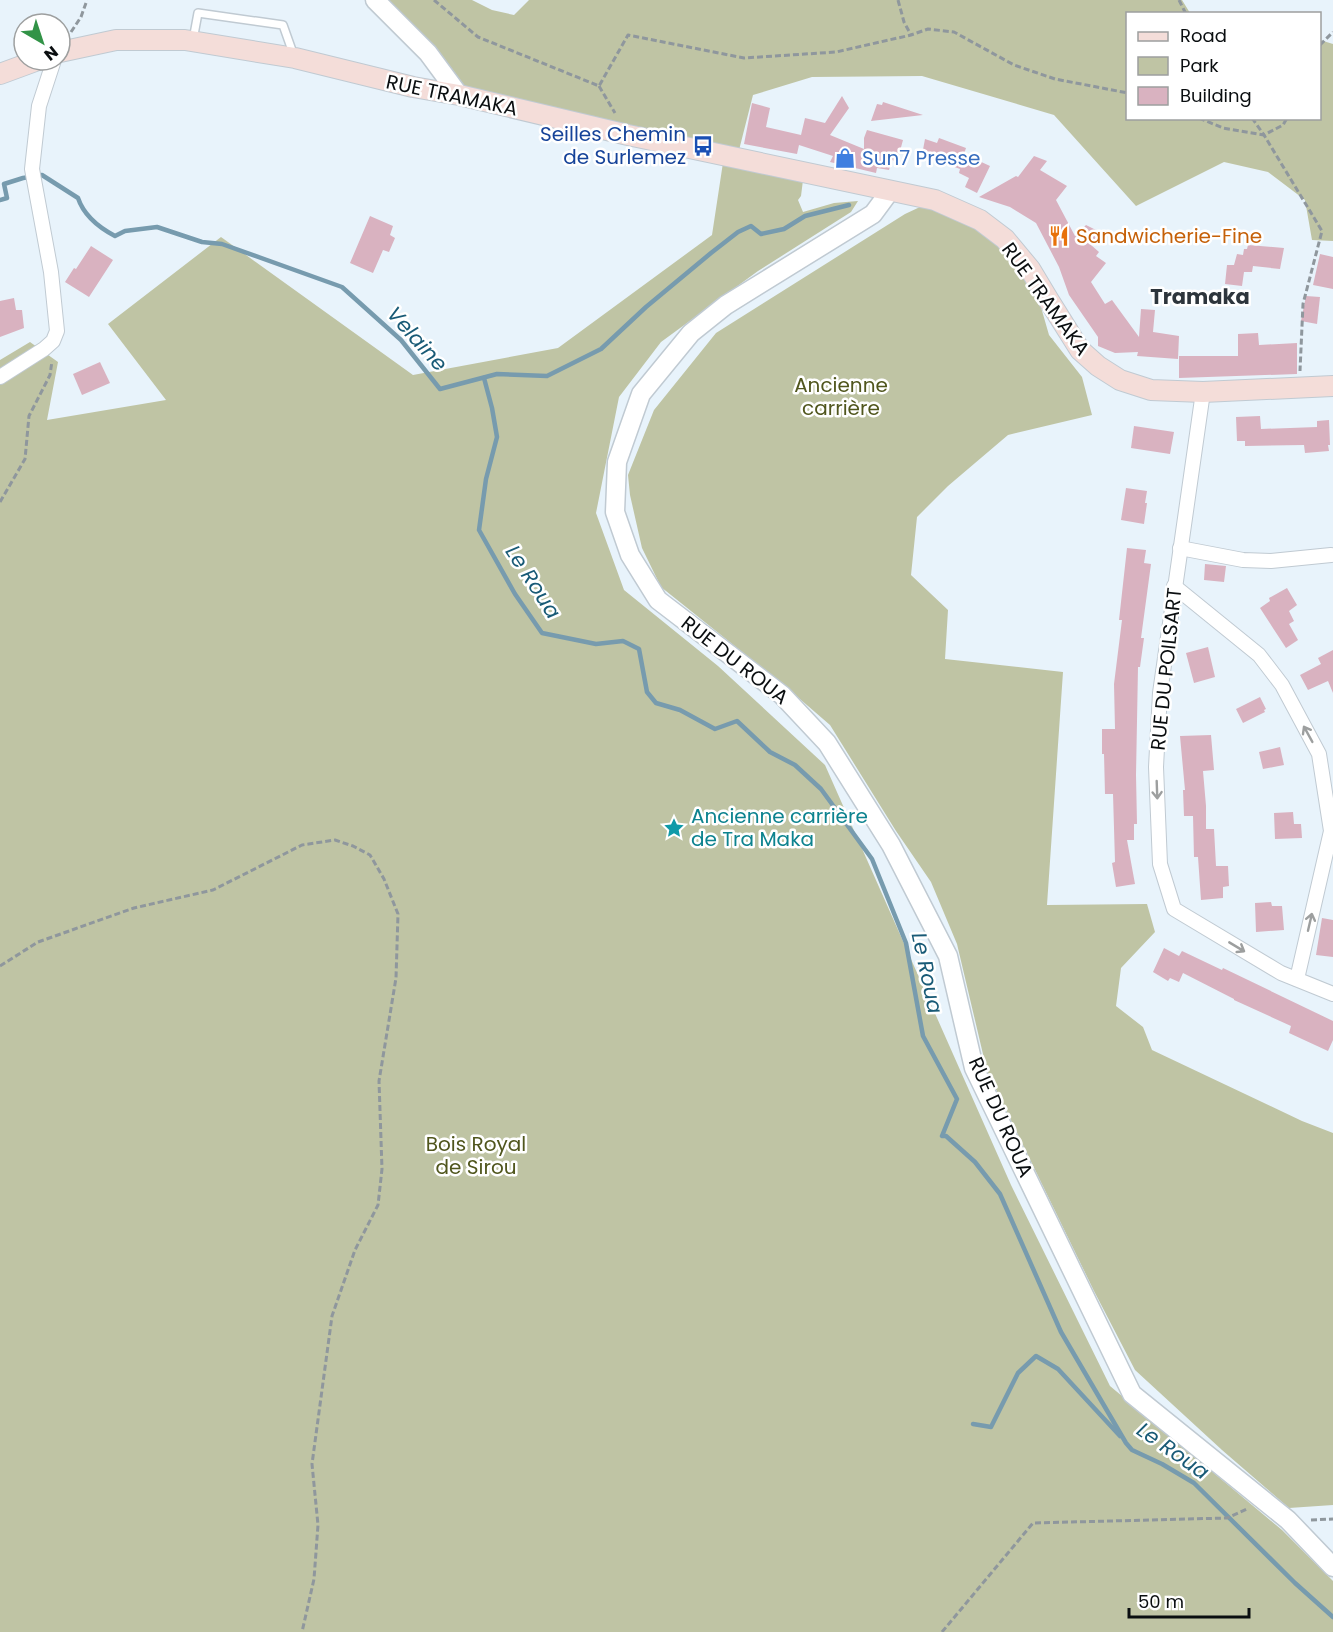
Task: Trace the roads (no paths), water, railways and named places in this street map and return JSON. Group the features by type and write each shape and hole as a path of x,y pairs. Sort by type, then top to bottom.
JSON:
{"main road":[{"name":"RUE TRAMAKA","path":"72,49 116,40 185,40 295,58 628,135 935,200 980,220 1005,239 1030,269 1080,350 1119,380 1151,390 1203,392 1333,386"}],"street":[{"path":"375,0 428,53 459,95"},
{"path":"0,377 26,362 53,341 57,331 51,272 33,174 39,106 50,72"},
{"name":"RUE DU ROUA","path":"890,191 873,214 726,305 691,333 641,394 617,462 615,512 630,555 658,600 782,695 827,743 891,845 948,956 975,1068 1132,1394 1288,1520 1333,1566"},
{"name":"RUE DU POILSART","path":"1203,392 1160,693 1156,767 1160,864 1174,909 1281,973 1333,994"},
{"path":"1180,548 1243,560 1262,561 1331,555"},
{"path":"1174,586 1259,655 1282,685 1320,754 1331,831 1297,980"}],"lane":[{"path":"192,41 198,13 283,26 295,58"}],"waterway":[{"name":"Velaine","path":"0,200 7,198 4,184 42,175 78,198 92,220 115,236 125,231 157,227 202,242 222,244 342,287 401,340 440,389 497,374 547,376 601,349 646,307 738,232 751,226 761,234 784,229 805,216 849,205"},
{"name":"Le Roua","path":"484,378 497,437 486,479 479,530 515,594 542,633 596,644 623,641 639,649 647,692 656,703 680,710 715,729 737,721 770,752 795,765 821,789 872,859 906,943 923,1036 957,1099 942,1136 946,1136 975,1162 1000,1194 1061,1332 1126,1443 1132,1450 1194,1483 1295,1583 1333,1617"},
{"path":"973,1424 991,1427 1018,1373 1036,1356 1058,1369 1120,1436"}],"place":[{"name":"Seilles Chemin de Surlemez","path":"703,146"},
{"name":"Sun7 Presse","path":"845,158"},
{"name":"Sandwicherie-Fine","path":"1059,236"},
{"name":"Ancienne carrière de Tra Maka","path":"674,828"}],"district":[{"name":"Tramaka","path":"1200,297"}],"park label":[{"name":"Ancienne carrière","path":"841,396"},
{"name":"Bois Royal de Sirou","path":"476,1156"}]}
